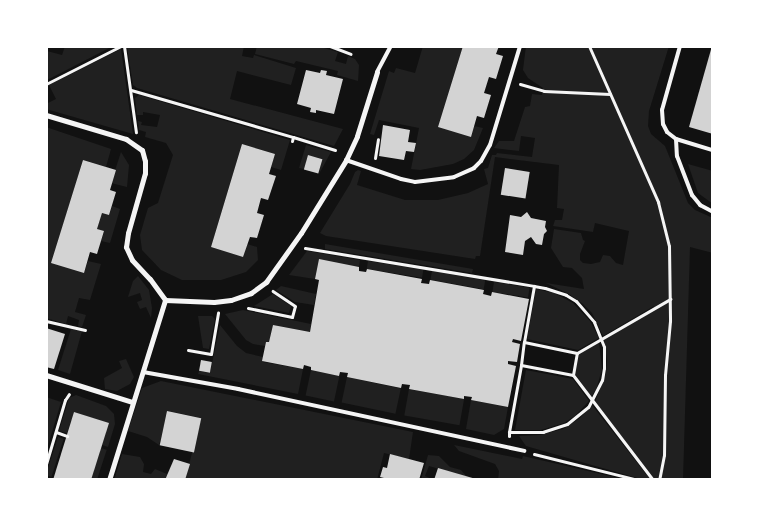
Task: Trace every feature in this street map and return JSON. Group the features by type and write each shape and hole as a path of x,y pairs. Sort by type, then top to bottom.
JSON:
{"street":[{"path":"165,300 224,301 242,297 258,288 270,277 296,240 346,160 357,136 377,72"},
{"path":"46,115 134,142 142,150 146,165 128,233 127,252 165,300"},
{"path":"109,480 165,300"},
{"path":"46,375 132,402"}],"lane":[{"path":"377,72 391,46"},
{"path":"346,160 415,182 465,173 474,168 486,153 520,46"},
{"path":"680,46 662,115 664,128 676,139 713,150"},
{"path":"676,139 677,156 692,195 700,204 713,212"},
{"path":"143,372 238,389 524,451"}],"path":[{"path":"46,84 123,46 131,90 136,135"},
{"path":"330,46 351,54"},
{"path":"589,46 662,212 669,246 670,299 665,375 664,442 659,480"},
{"path":"510,81 544,91 610,94"},
{"path":"131,90 292,139 335,150"},
{"path":"375,162 378,139"},
{"path":"305,248 534,286 553,290 576,302 594,322 601,339 604,368 602,380 592,401 574,419 557,429 535,433 509,432 534,286"},
{"path":"243,306 292,316 295,306 272,290"},
{"path":"524,342 577,353 670,299"},
{"path":"188,350 211,354 218,312"},
{"path":"46,321 85,330"},
{"path":"573,375 577,353"},
{"path":"521,365 573,375 653,480"},
{"path":"46,464 65,400 71,391"},
{"path":"56,432 67,436"},
{"path":"524,451 638,480"}],"shaded area":[{"path":"65,46 113,46 47,80 47,51 62,55"},
{"path":"244,46 242,56 253,58 254,55 296,68 291,85 237,71 230,99 343,129 334,146 137,88 133,85 127,47"},
{"path":"257,46 317,46 338,52 335,61 346,64 348,56 355,59 359,65 358,81 337,75 338,71 296,61 294,64 255,54"},
{"path":"423,46 463,46 474,126 483,128 474,150 464,159 453,164 420,170 411,169 419,128 379,120 374,135 370,134 389,71 394,73 396,68 415,73"},
{"path":"526,46 669,46 649,111 648,126 651,134 665,146 688,203 695,210 713,218 713,253 690,247 683,480 644,480 526,446 519,436 540,435 563,429 580,418 592,405 646,474 647,470 595,402 606,373 607,361 604,339 653,311 654,306 603,336 592,313 583,304 569,294 546,283 584,289 582,278 572,268 563,267 551,248 554,229 581,233 585,241 580,254 580,260 583,263 600,262 603,255 610,256 616,263 623,265 629,231 595,223 593,232 553,226 555,220 562,220 564,209 557,208 559,165 495,157 480,256 476,256 475,259 326,236 320,233 350,184 355,172 358,170 361,171 357,185 405,200 438,200 468,193 488,184 484,169 488,168 492,155 497,153 532,157 535,138 521,136 519,151 494,148 499,141 514,141 525,107 530,106 532,94 542,95 543,88 528,78 523,70"},
{"path":"121,49 133,134 46,109 46,104 56,99 49,85"},
{"path":"139,95 290,140 281,170 271,167 275,154 242,144 211,247 243,257 247,244 257,247 258,260 246,272 221,280 182,280 161,270 142,250 140,235 148,208 158,203 173,155 166,143 145,137 146,132 139,130 138,121 142,122 141,125 157,127 160,115 143,112 143,115 137,115 135,98"},
{"path":"46,127 111,149 106,167 83,160 52,262 84,272 88,261 101,264 90,300 79,298 75,312 86,315 82,327 78,326 79,320 68,316 66,324 46,318"},
{"path":"306,145 331,152 319,174 322,159 308,155 304,169 299,168"},
{"path":"121,152 129,165 127,187 111,183"},
{"path":"688,164 713,171 713,204 698,193"},
{"path":"112,206 120,209 110,243 101,241 104,232 97,229 102,213 109,215"},
{"path":"325,244 473,269 472,273 325,249"},
{"path":"307,251 360,260 359,267 319,260 315,279 289,275"},
{"path":"368,261 423,270 422,278 367,269"},
{"path":"432,271 485,280 484,289 430,280"},
{"path":"138,276 149,290 152,308 151,318 146,307 140,309 137,302 142,300 140,293 128,297 133,281"},
{"path":"494,282 530,288 528,298 492,292"},
{"path":"281,286 316,294 314,305 295,302 276,290"},
{"path":"536,289 554,293 573,303 590,321 599,338 578,350 527,339"},
{"path":"273,294 291,306 289,313 254,306"},
{"path":"243,310 311,324 310,332 273,325 269,342 266,342 265,346 253,344 246,340 225,314"},
{"path":"198,316 212,316 215,319 209,349 203,348"},
{"path":"220,325 237,346 246,353 263,357 263,362 303,369 298,394 198,374 199,371 210,373"},
{"path":"71,329 82,331 70,374 58,370"},
{"path":"599,342 602,369 596,390 591,397 575,374 579,354"},
{"path":"126,359 134,377 130,384 117,391 105,389 104,378 122,368 119,361"},
{"path":"311,370 339,376 334,401 306,395"},
{"path":"526,370 573,379 589,401 575,416 564,423 541,430 515,430"},
{"path":"347,377 401,388 395,414 342,402"},
{"path":"161,381 413,432 409,459 384,453 377,480 185,480 201,418 168,411 159,445 147,437 128,431 142,388"},
{"path":"409,389 464,399 459,425 404,416"},
{"path":"76,395 106,406 114,414 115,424 108,447 102,445 108,423 74,412 67,433 59,431 69,398"},
{"path":"46,397 61,402 46,452"},
{"path":"471,400 508,407 504,429 494,435 466,429"},
{"path":"58,437 64,439 51,477 46,474"},
{"path":"454,445 522,459 523,456 627,480 498,480 499,471 495,464 459,451"},
{"path":"101,448 107,450 97,480 91,480"},
{"path":"122,454 140,457 144,464 143,472 151,474 155,469 167,474 165,480 114,480"},
{"path":"428,455 439,456 450,467 461,470 467,477 429,466 425,476 434,480 421,480"}],"building":[{"path":"463,46 499,46 496,54 503,56 496,79 489,77 484,93 491,95 484,118 477,116 471,137 438,127"},
{"path":"713,46 713,134 689,127"},
{"path":"306,70 320,73 321,70 327,71 326,75 343,79 334,114 316,110 316,113 310,112 311,108 297,104"},
{"path":"383,125 410,130 408,142 416,143 414,152 406,151 404,160 379,156"},
{"path":"242,144 275,154 269,174 276,176 268,200 261,198 257,213 264,215 257,238 250,237 243,257 211,247"},
{"path":"308,155 322,159 318,174 304,169"},
{"path":"83,160 116,170 110,190 116,192 109,215 102,213 97,229 104,231 97,254 90,252 84,273 51,263"},
{"path":"505,168 530,172 525,199 501,195"},
{"path":"527,212 531,218 546,221 545,227 547,231 544,234 542,245 536,244 531,237 525,241 523,255 505,252 510,215 521,217"},
{"path":"319,259 359,267 359,271 366,272 367,269 422,279 421,283 429,284 430,280 484,290 483,294 491,296 492,292 529,299 521,341 513,339 512,342 520,344 517,362 508,361 508,364 516,366 508,407 471,400 472,397 464,396 464,399 409,389 410,385 402,384 401,388 347,377 348,373 340,372 339,376 311,370 311,367 304,365 303,369 262,361 266,342 269,342 273,325 310,332 319,280 315,279"},
{"path":"46,328 65,334 54,369 46,367"},
{"path":"201,360 212,362 210,373 199,371"},
{"path":"167,411 201,418 194,453 160,445"},
{"path":"74,412 109,423 91,480 53,480"},
{"path":"390,454 424,463 419,480 383,480 384,478 380,477 383,467 387,468"},
{"path":"174,459 190,464 185,480 165,480"},
{"path":"438,468 476,479 476,480 434,480"}]}
